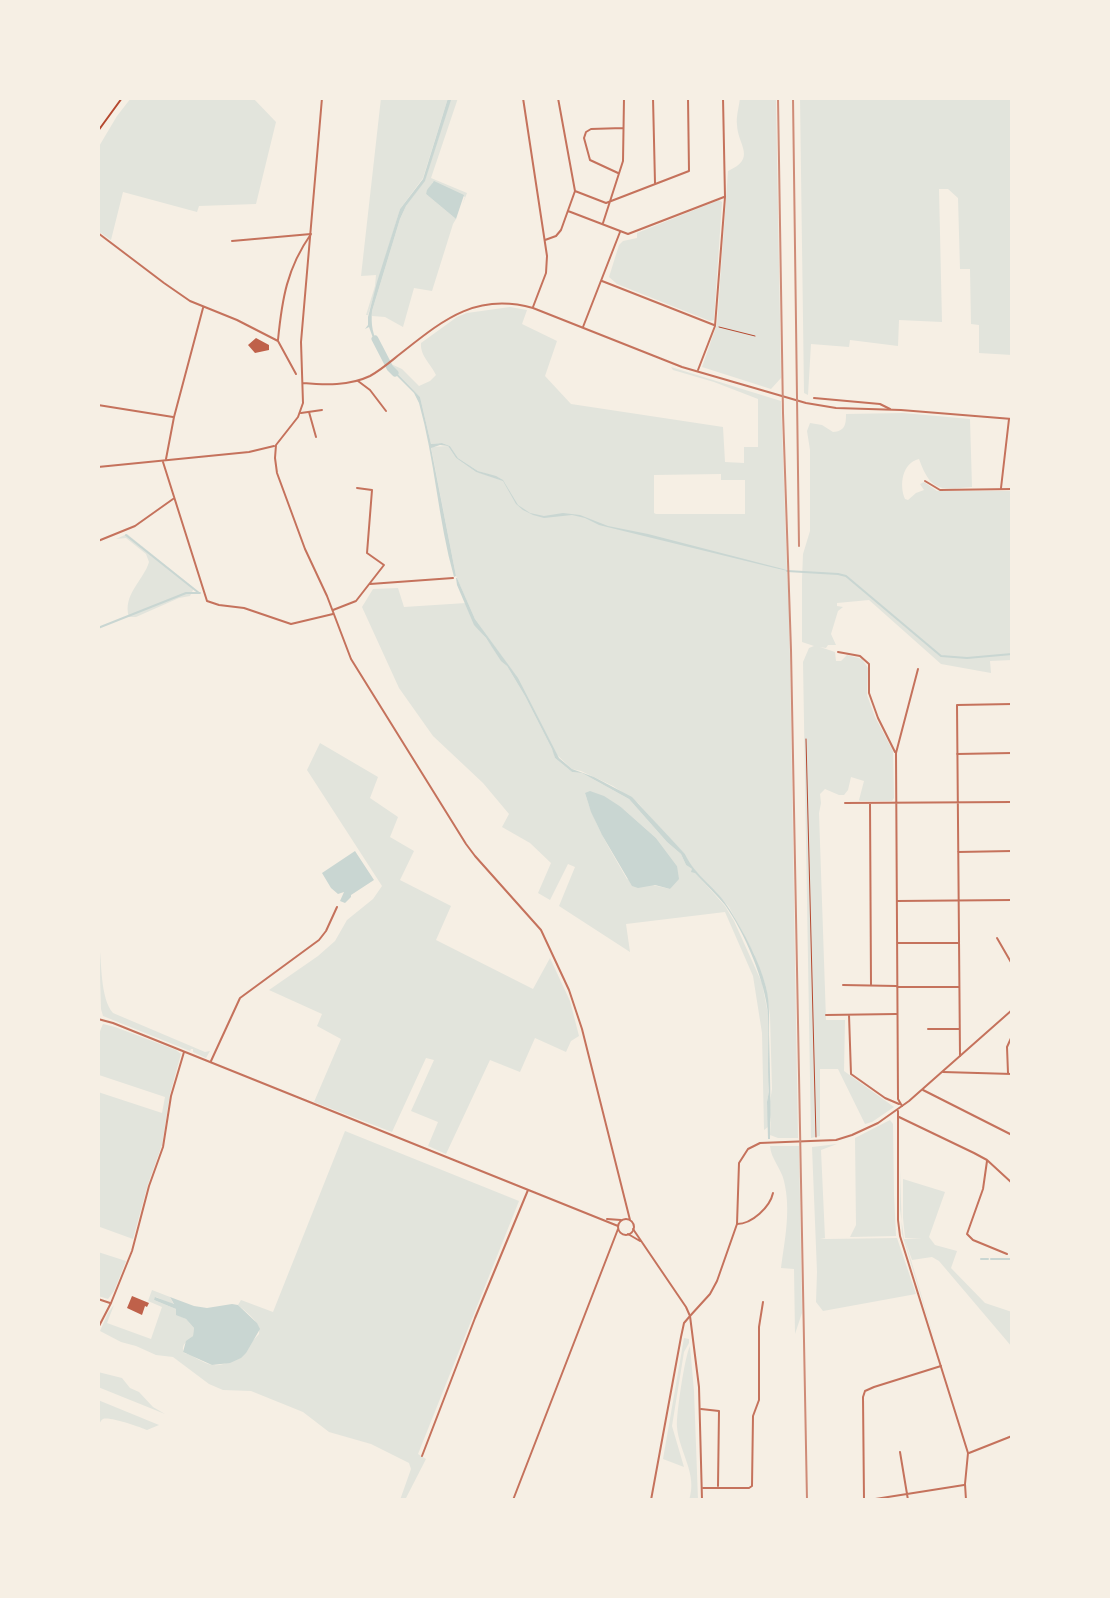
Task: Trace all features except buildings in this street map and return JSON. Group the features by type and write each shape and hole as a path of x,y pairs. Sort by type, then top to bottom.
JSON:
{"main road":[{"path":"98,131 122,98"}],"street":[{"path":"322,98 301,342 303,403 301,413 276,445 275,461 280,485 351,659 462,838 536,923 572,996 633,1229 690,1316 699,1409 702,1500"},
{"path":"523,98 547,269 533,308"},
{"path":"544,240 559,233 575,191 558,98"},
{"path":"602,225 623,161 624,98"},
{"path":"653,98 655,184"},
{"path":"575,191 610,203 689,171 688,98"},
{"path":"697,371 715,326 725,197 723,98"},
{"path":"620,173 592,162 584,138 591,129 624,128"},
{"path":"568,211 592,223 628,234 725,197"},
{"path":"582,328 620,232"},
{"path":"98,233 164,283 203,307 278,341 296,374"},
{"path":"232,241 311,234"},
{"path":"278,341 287,278 295,258 311,234"},
{"path":"602,281 715,326"},
{"path":"303,383 344,384 371,376 442,321 463,310 517,305 533,308 697,371 806,403 1010,419 1001,489"},
{"path":"203,307 164,460 207,601 244,608 291,624 334,612 356,601 384,565 367,553 372,490 357,488"},
{"path":"357,381 370,390 386,411"},
{"path":"814,398 880,404 891,410"},
{"path":"98,405 174,417"},
{"path":"301,413 322,410"},
{"path":"309,412 316,437"},
{"path":"98,467 249,452 276,445"},
{"path":"925,481 940,490 1012,489"},
{"path":"98,541 135,526 174,499"},
{"path":"368,585 453,578"},
{"path":"838,652 860,656 869,664 869,693 896,753"},
{"path":"901,1105 898,1099 896,753 918,669"},
{"path":"960,1056 957,705 1012,703"},
{"path":"957,754 1012,753"},
{"path":"845,803 1012,802"},
{"path":"870,804 871,985"},
{"path":"958,852 1012,851"},
{"path":"897,901 1012,900"},
{"path":"210,1063 240,998 319,940 337,907"},
{"path":"997,938 1012,964"},
{"path":"897,943 959,943"},
{"path":"843,985 959,987"},
{"path":"651,1500 684,1322 716,1286 737,1224 739,1163 749,1148 763,1142 824,1142 848,1137 878,1123 922,1090 1012,1010"},
{"path":"826,1015 897,1014"},
{"path":"849,1015 851,1074 885,1098 901,1105"},
{"path":"98,1019 601,1219 618,1227 622,1234"},
{"path":"928,1029 960,1029"},
{"path":"941,1072 1010,1074 1007,1047 1012,1036"},
{"path":"98,1328 131,1254 149,1186 162,1152 170,1102 184,1052"},
{"path":"922,1090 1012,1135"},
{"path":"898,1109 900,1238 968,1453 966,1500"},
{"path":"898,1117 987,1160 1012,1183"},
{"path":"987,1160 983,1189 967,1234 973,1240 1007,1254"},
{"path":"422,1456 528,1190"},
{"path":"737,1224 745,1224 755,1217 768,1204 773,1193"},
{"path":"513,1500 626,1204"},
{"path":"601,1219 630,1220"},
{"path":"628,1234 633,1229"},
{"path":"613,1243 622,1234 641,1242"},
{"path":"98,1299 111,1303"},
{"path":"702,1488 752,1486 753,1416 759,1396 759,1327 763,1302"},
{"path":"682,1331 693,1335"},
{"path":"941,1366 865,1391 866,1500 965,1484"},
{"path":"699,1409 719,1411 718,1488"},
{"path":"968,1453 1012,1436"},
{"path":"900,1452 908,1500"}],"path":[{"path":"715,326 755,336"},
{"path":"806,739 816,1139"}],"shaded area":[{"path":"131,98 253,98 276,122 256,204 199,206 197,212 123,192 111,240 98,231 98,148"},
{"path":"381,98 448,98 423,178 400,209 366,315 376,275 361,276"},
{"path":"448,98 451,100 425,181 400,219 372,311 373,330 381,347 377,349 369,327 365,329 377,282 400,209 423,179"},
{"path":"451,98 458,98 431,178 467,193 462,206 465,197 433,182 426,194 456,219 432,291 414,288 403,327 385,317 372,316 372,311 400,219 425,180"},
{"path":"740,98 776,98 781,378 771,389 702,367 717,324 728,171 737,166 744,156 737,125"},
{"path":"800,98 1012,98 1012,355 979,353 979,325 971,324 970,269 960,269 958,198 948,189 939,189 942,322 899,320 898,346 850,340 849,347 811,344 808,395 804,393"},
{"path":"434,181 464,195 456,219 426,194"},
{"path":"719,200 722,202 714,320 617,284 609,277 623,241 637,238 637,233"},
{"path":"510,307 527,310 522,324 557,341 545,376 571,404 723,427 725,462 744,463 744,447 758,447 758,399 671,367 781,401 787,570 775,568 787,571 789,602 798,1138 770,1135 772,1089 766,987 754,954 729,907 638,803 613,786 572,769 557,755 515,675 475,619 456,576 431,447 448,446 456,458 476,472 502,479 478,471 458,458 450,446 431,444 420,397 390,366 402,369 419,386 430,381 436,375 424,356 421,343 467,313","holes":["721,474 721,480 745,480 745,514 654,513 654,475"]},
{"path":"390,366 420,397 431,444 450,446 458,458 478,471 503,480 518,505 530,513 544,516 563,513 580,515 608,526 787,571 599,525 572,515 544,518 533,515 516,504 503,481 476,472 456,458 448,446 440,445 431,448 454,577 419,403"},
{"path":"903,413 970,419 972,487 952,489 938,486 928,478 919,459 909,465 903,475 905,499 924,490 920,484 924,482 937,491 1012,491 1012,660 990,661 991,673 941,664 869,600 837,603 837,606 843,607 838,611 831,634 836,645 820,647 835,652 836,661 847,655 862,659 868,668 867,695 893,751 894,798 892,801 860,801 864,781 851,777 844,795 825,789 820,794 826,1020 845,1020 844,1071 894,1107 865,1124 838,1069 820,1069 820,1136 811,1138 803,662 809,648 814,646 802,642 803,554 810,531 810,450 807,431 810,423 822,425 833,432 840,430 845,424 846,414"},
{"path":"127,534 194,588 190,596 129,617 128,602 149,562 146,554 126,538 116,539"},
{"path":"456,578 475,619 518,678 559,758 572,769 594,777 632,797 725,902 741,928 759,967 768,999 770,1139 766,1002 759,973 732,916 722,901 691,872 681,854 629,799 582,773 572,772 555,758 507,666 474,625"},
{"path":"398,588 404,607 466,603 475,624 525,696 555,758 572,772 582,773 629,799 725,906 762,983 768,1014 769,1124 764,1130 762,1033 753,976 725,912 626,924 630,952 559,906 575,867 568,864 550,900 538,893 551,863 530,843 502,827 509,814 483,783 433,736 399,688 362,607 373,589","holes":["585,793 621,807 656,838 677,866 670,889 627,879 598,826"]},
{"path":"320,743 378,777 370,798 398,817 390,837 414,851 400,880 451,906 436,940 533,989 550,958 570,1001 579,1036 571,1041 566,1052 535,1038 520,1072 490,1060 446,1154 428,1146 438,1122 411,1111 434,1060 426,1058 392,1132 314,1102 341,1039 317,1026 322,1014 269,990 335,941 347,920 373,899 382,886 307,770"},
{"path":"590,791 621,807 656,838 677,866 679,879 670,889 655,885 632,886 591,812 585,793"},
{"path":"355,851 374,880 351,895 345,903 340,901 344,892 338,894 331,888 322,873"},
{"path":"99,942 104,989 113,1013 205,1052 210,1051 206,1058 193,1052 193,1049 190,1051 103,1016"},
{"path":"103,1024 181,1054 170,1094 162,1145 133,1239 100,1227 98,1230 98,1092 162,1113 165,1097 99,1075 98,1078 98,1043"},
{"path":"890,1120 893,1124 896,1236 850,1237 856,1225 855,1138"},
{"path":"345,1131 519,1201 418,1454 426,1459 405,1500 400,1500 411,1469 409,1463 371,1444 329,1432 303,1412 251,1391 223,1390 209,1384 173,1357 156,1355 100,1331 114,1305 107,1323 151,1339 162,1307 148,1301 152,1290 170,1297 174,1305 156,1297 154,1300 176,1309 194,1328 193,1336 183,1347 184,1353 213,1365 227,1363 239,1355 259,1334 259,1330 253,1318 238,1305 241,1300 273,1312"},
{"path":"837,1144 821,1150 825,1238 820,1238 826,1239 897,1238 916,1294 823,1311 816,1302 812,1147"},
{"path":"770,1146 799,1146 802,1313 795,1334 794,1269 781,1268 787,1224 786,1192 783,1176"},
{"path":"903,1179 945,1192 929,1237 935,1245 957,1251 951,1268 985,1303 1012,1312 1012,1347 939,1261 932,1257 912,1260 905,1240 937,1348 902,1234 902,1221 904,1239 922,1239 905,1238"},
{"path":"98,1252 126,1261 108,1299 98,1296"},
{"path":"155,1297 174,1304 170,1297 207,1308 238,1305 260,1329 241,1358 212,1365 183,1352 186,1341 193,1336 194,1328 186,1319 176,1315 176,1309 154,1300"},
{"path":"684,1338 689,1339 689,1343 684,1352 672,1426 684,1467 663,1459"},
{"path":"690,1346 698,1500 689,1500 690,1472 677,1427 681,1385"},
{"path":"98,1372 122,1378 130,1388 165,1414 98,1387"},
{"path":"98,1400 159,1425 147,1430 106,1418 98,1425"}],"waterway":[{"path":"375,339 395,373"},
{"path":"126,535 199,593"},
{"path":"787,571 846,576 941,656 967,658 1012,654"},
{"path":"98,628 186,593 200,593"},
{"path":"981,1259 988,1259"},
{"path":"991,1259 1012,1259"}],"railway":[{"path":"778,98 807,1500"},
{"path":"793,98 799,546"}]}
